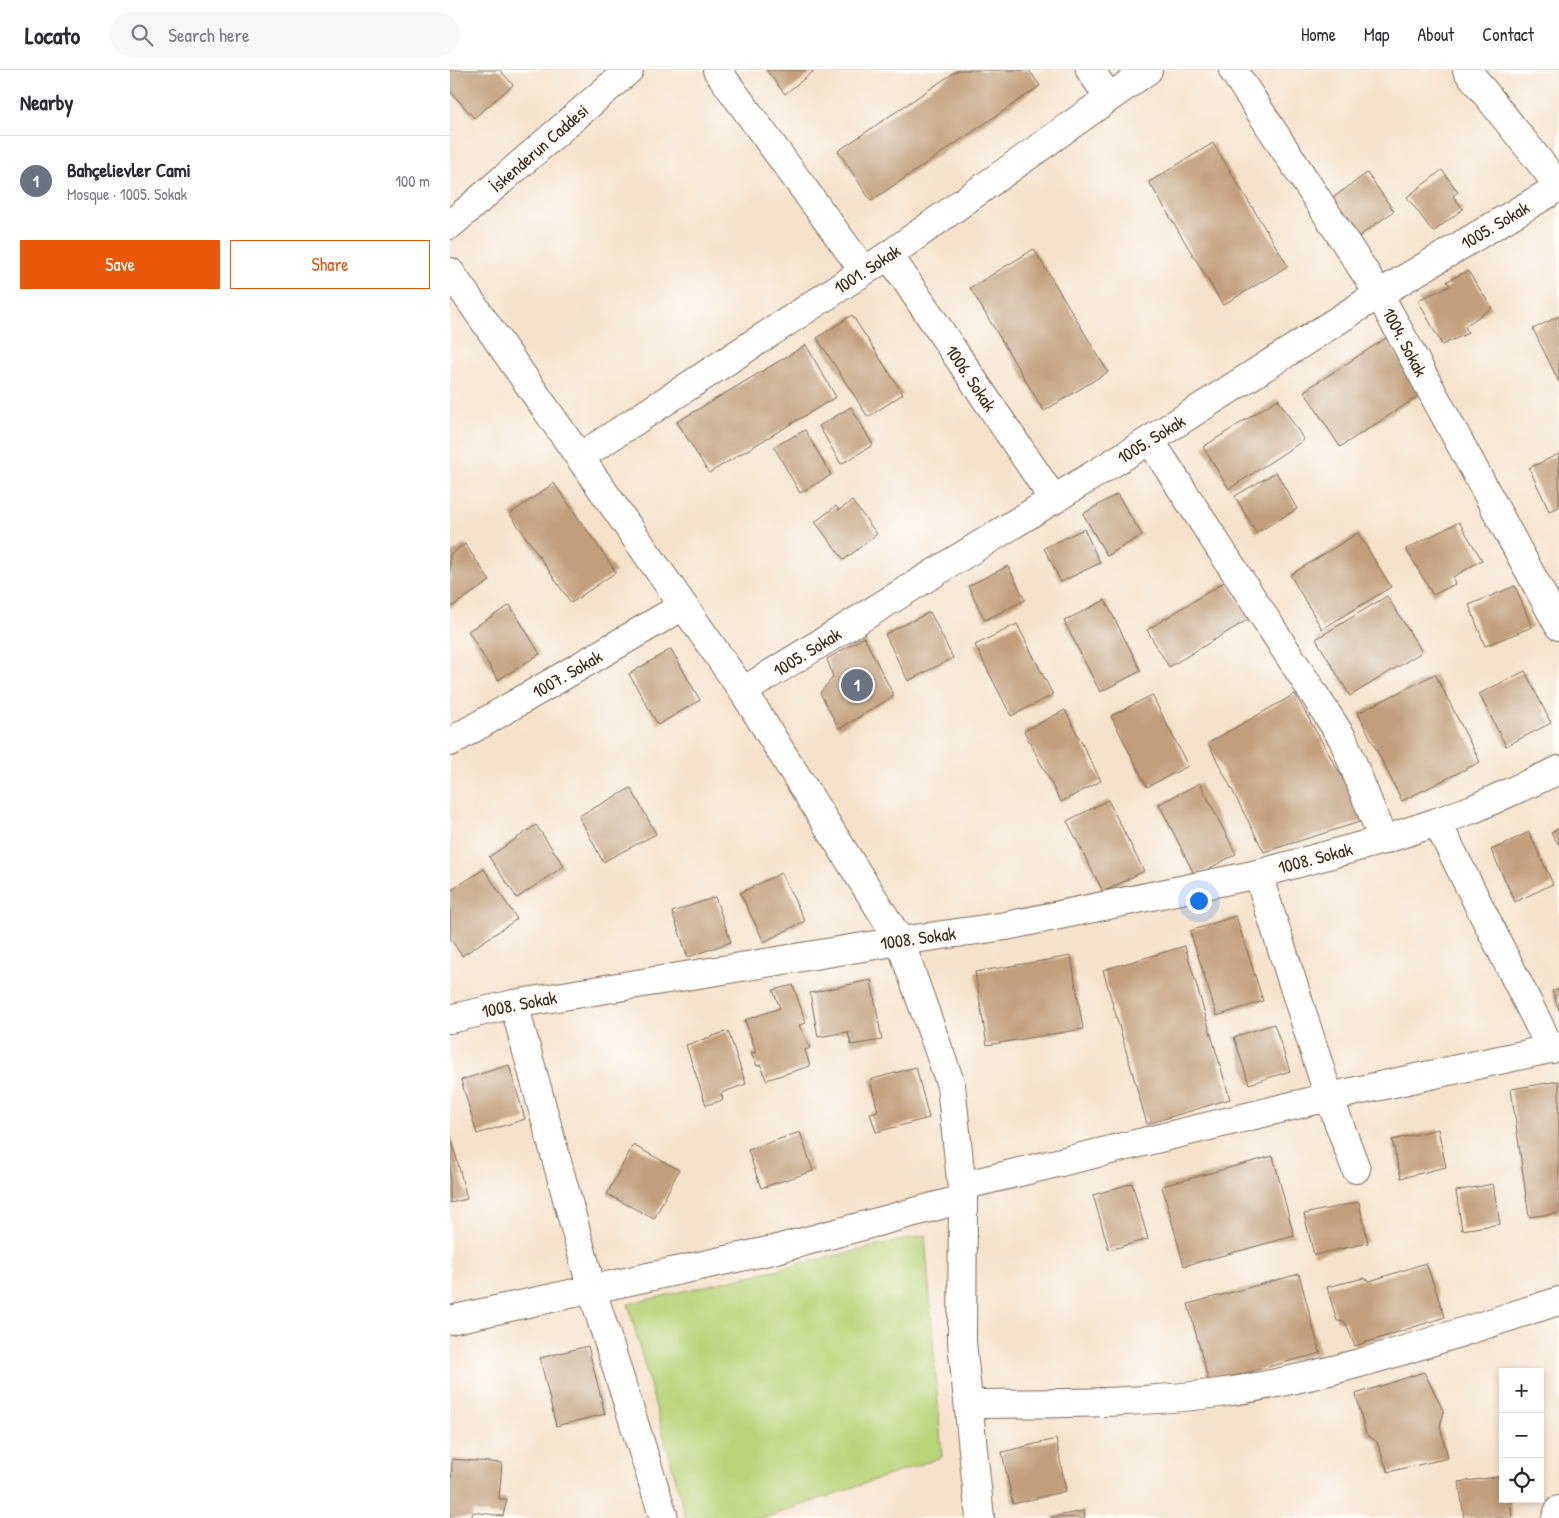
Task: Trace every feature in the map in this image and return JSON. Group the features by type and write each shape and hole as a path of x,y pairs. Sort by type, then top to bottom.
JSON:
{"street":[{"name":"İskenderun Caddesi","path":"450,225 629,70"},
{"path":"717,70 864,271"},
{"path":"1090,70 1109,97"},
{"name":"1001. Sokak","path":"580,457 889,256 1148,70"},
{"name":"1004. Sokak","path":"1233,70 1379,294 1559,626"},
{"path":"1467,70 1559,187"},
{"name":"1005. Sokak","path":"743,691 1054,500 1379,294 1559,187"},
{"name":"1006. Sokak","path":"889,256 1054,500"},
{"path":"450,272 743,691 900,940 951,1084 962,1192 962,1342 980,1518"},
{"path":"1150,440 1343,739 1383,840"},
{"name":"1007. Sokak","path":"450,742 684,606"},
{"name":"1008. Sokak","path":"450,1019 514,1004 900,940 1006,926 1258,874 1383,840 1437,822 1559,770"},
{"path":"450,1320 773,1250 962,1192 1329,1097 1555,1048 1437,822"},
{"path":"1258,874 1329,1097 1356,1169"},
{"path":"514,1004 592,1290 664,1518"},
{"path":"968,1404 1135,1402 1220,1392 1352,1367 1559,1301"},
{"path":"1556,1518 1559,1510"}],"green space":[{"path":"925,1235 942,1457 764,1518 686,1518 628,1304"}],"building":[{"path":"450,70 500,70 513,85 474,118 450,91"},
{"path":"766,70 815,70 785,94"},
{"path":"958,70 1029,70 1040,86 871,201 838,151"},
{"path":"1213,143 1288,266 1223,305 1149,182"},
{"path":"1442,170 1458,192 1453,196 1463,209 1433,232 1407,197"},
{"path":"1367,173 1394,211 1354,240 1327,202"},
{"path":"1034,249 1108,372 1044,411 970,288"},
{"path":"1468,271 1492,308 1465,326 1468,333 1442,345 1418,300 1450,286 1447,281"},
{"path":"852,315 903,394 868,417 817,338"},
{"path":"1559,316 1559,382 1533,329"},
{"path":"1386,338 1422,394 1340,447 1304,391"},
{"path":"806,345 836,397 709,473 677,422"},
{"path":"1278,399 1304,440 1229,489 1203,447"},
{"path":"851,407 873,445 841,464 819,426"},
{"path":"805,430 831,475 800,493 774,447"},
{"path":"1559,454 1559,507 1549,511 1529,468"},
{"path":"1276,472 1297,509 1256,533 1235,496"},
{"path":"554,483 616,572 571,603 510,514"},
{"path":"1117,494 1142,535 1107,556 1083,514"},
{"path":"852,501 877,534 844,560 815,522 836,506 839,510"},
{"path":"1459,522 1482,560 1453,577 1455,584 1433,595 1406,549"},
{"path":"1084,529 1100,563 1061,582 1044,548"},
{"path":"1358,533 1391,587 1322,629 1290,575"},
{"path":"465,544 490,581 450,608 450,554"},
{"path":"1008,566 1025,600 985,620 968,586"},
{"path":"1226,581 1249,619 1169,667 1147,630"},
{"path":"1515,586 1532,627 1485,646 1469,605"},
{"path":"1387,596 1422,652 1350,696 1316,639"},
{"path":"1105,600 1141,671 1100,692 1064,621"},
{"path":"510,605 540,654 498,680 468,631"},
{"path":"930,612 953,658 908,681 885,634"},
{"path":"1017,624 1053,695 1011,716 975,645"},
{"path":"864,637 894,696 839,729 820,693 833,677 827,659"},
{"path":"671,649 700,700 658,725 629,674"},
{"path":"1525,671 1551,723 1506,746 1479,694"},
{"path":"1435,674 1480,762 1402,801 1358,713"},
{"path":"1295,694 1366,820 1264,852 1208,743"},
{"path":"1152,695 1188,766 1147,787 1111,716"},
{"path":"1065,710 1101,781 1061,802 1024,731"},
{"path":"1200,783 1236,854 1195,876 1159,804"},
{"path":"631,788 656,834 603,862 579,816"},
{"path":"1108,800 1144,871 1103,892 1067,821"},
{"path":"536,825 564,866 517,898 489,857"},
{"path":"1559,828 1559,845 1551,833"},
{"path":"1529,832 1553,884 1515,902 1491,850"},
{"path":"484,869 517,919 462,956 450,938 450,891"},
{"path":"781,873 805,921 764,942 740,893"},
{"path":"715,897 731,942 688,957 672,912"},
{"path":"1236,916 1263,1001 1217,1016 1190,931"},
{"path":"1185,946 1230,1099 1147,1124 1103,970"},
{"path":"1071,956 1083,1029 987,1045 975,972"},
{"path":"871,980 882,1040 851,1045 848,1032 818,1037 810,993"},
{"path":"793,985 806,1023 799,1025 810,1048 805,1050 810,1066 766,1080 761,1065 757,1066 751,1053 756,1052 745,1020 780,1008 773,990"},
{"path":"1559,989 1559,1010 1552,991"},
{"path":"1274,1024 1290,1071 1249,1084 1234,1037"},
{"path":"728,1031 746,1084 721,1093 723,1100 706,1105 686,1045"},
{"path":"509,1065 525,1119 477,1134 461,1080"},
{"path":"916,1067 929,1118 876,1132 870,1113 878,1111 870,1080"},
{"path":"1559,1081 1559,1213 1529,1217 1511,1089"},
{"path":"1438,1129 1446,1167 1401,1178 1392,1140"},
{"path":"800,1132 813,1171 761,1188 748,1150"},
{"path":"450,1137 467,1199 450,1203"},
{"path":"633,1145 679,1170 654,1219 607,1194"},
{"path":"1273,1156 1294,1236 1184,1266 1162,1186"},
{"path":"1132,1183 1148,1239 1109,1250 1093,1195"},
{"path":"1493,1184 1500,1224 1462,1230 1456,1191"},
{"path":"1359,1202 1368,1243 1314,1255 1304,1214"},
{"path":"1426,1263 1445,1317 1355,1346 1345,1322 1337,1321 1327,1287 1364,1278 1370,1281"},
{"path":"1299,1274 1320,1353 1209,1383 1188,1304"},
{"path":"588,1346 605,1414 556,1426 540,1358"},
{"path":"1424,1372 1444,1412 1440,1426 1448,1458 1388,1472 1377,1442 1366,1434 1356,1394"},
{"path":"1056,1439 1066,1491 1013,1504 1002,1452"},
{"path":"452,1459 502,1463 499,1499 507,1499 503,1516 473,1512 471,1518 450,1518"},
{"path":"1499,1477 1499,1503 1510,1503 1512,1518 1464,1518 1459,1482"},
{"path":"1084,1511 1085,1518 1051,1518 1051,1517"}],"place":[{"name":"Bahçelievler Cami","path":"857,685"}]}
